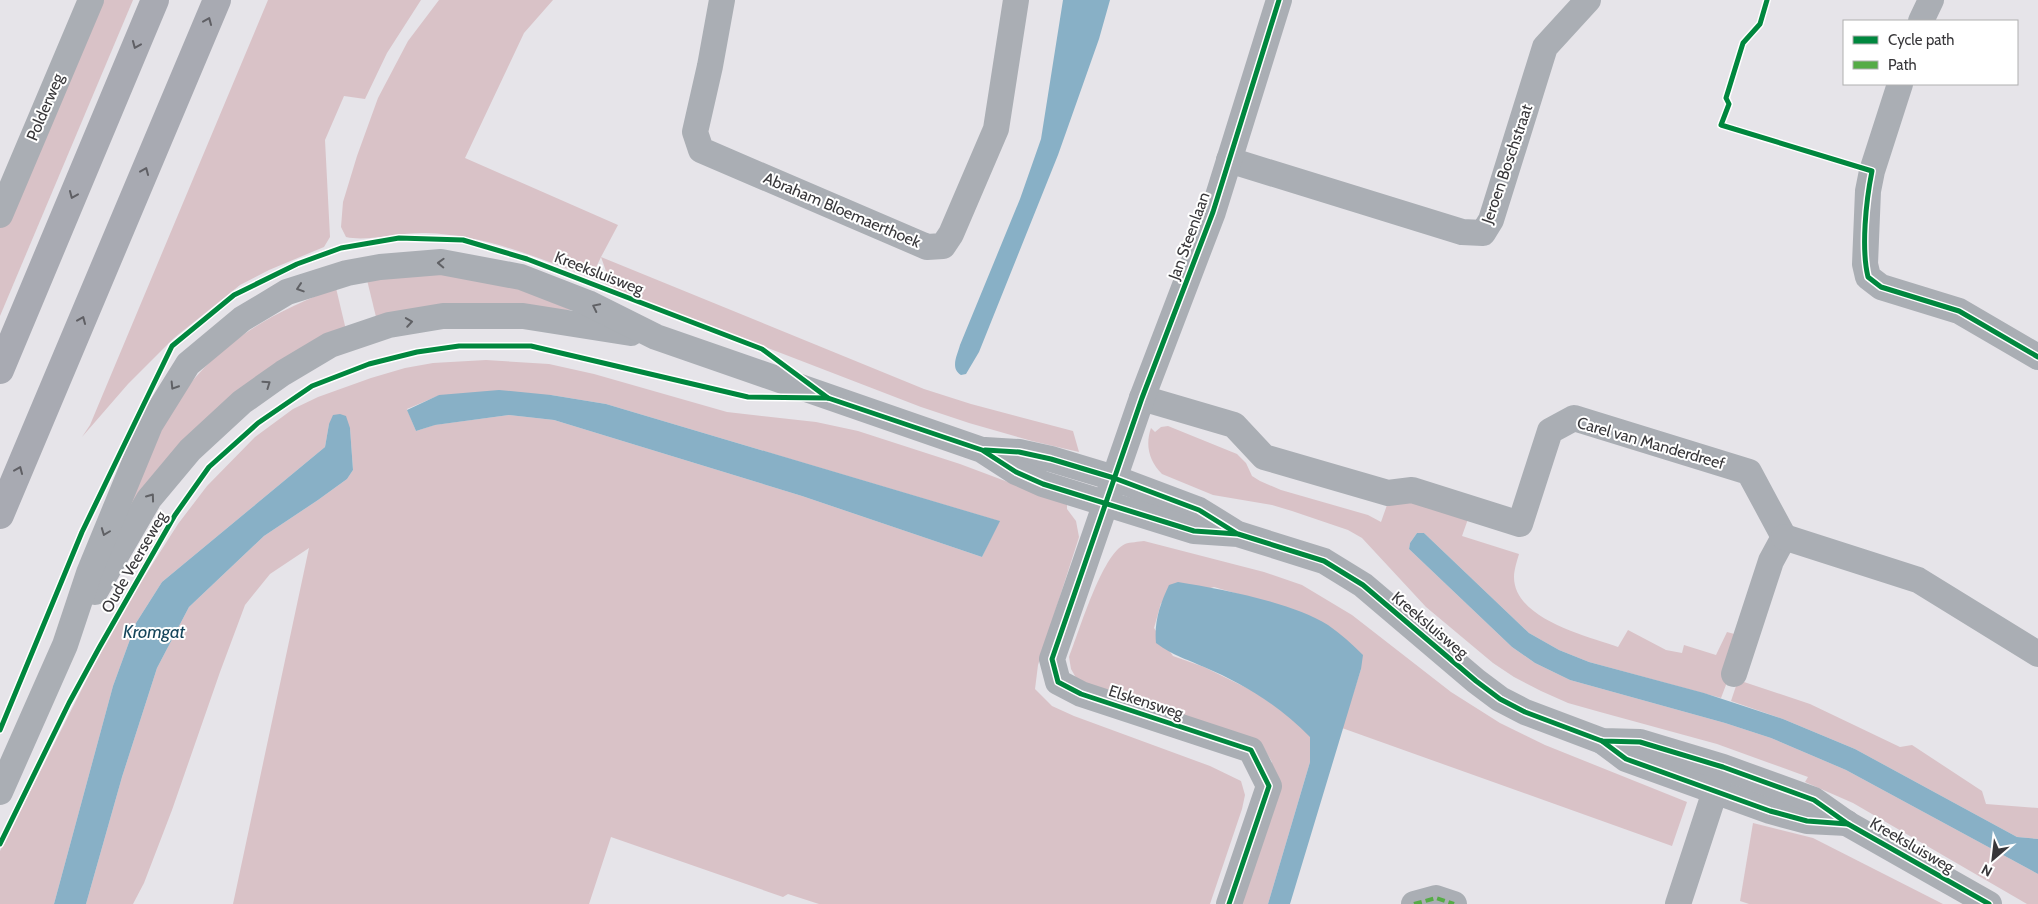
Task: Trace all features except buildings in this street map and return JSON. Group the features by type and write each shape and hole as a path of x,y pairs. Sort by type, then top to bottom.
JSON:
{"highway":[{"path":"0,370 155,0"},
{"path":"0,515 216,0"}],"street":[{"name":"Polderweg","path":"0,215 91,0"},
{"name":"Abraham Bloemaerthoek","path":"722,0 695,132 701,150 927,247 944,246 951,234 996,129 1016,0"},
{"name":"Jan Steenlaan","path":"1106,503 1142,398 1212,212 1279,0"},
{"name":"Jeroen Boschstraat","path":"1229,160 1462,232 1483,232 1491,220 1545,47 1588,0"},
{"path":"1921,20 1931,0"},
{"path":"1900,85 1872,171 1868,191 1865,264 1868,277 1881,288 1959,311 2038,357"},
{"name":"Kreeksluisweg","path":"347,273 380,267 441,262 521,277 588,303 656,336 828,398 982,450 1016,472 1043,484 1194,531 1238,534 1324,561 1363,585 1476,681 1500,699 1525,712 1602,741 1626,759 1715,792 1807,822 1848,824"},
{"name":"Oude Veerseweg","path":"0,792 65,645 89,573 150,425 188,364 242,319 288,292 347,273"},
{"name":"Kreeksluisweg","path":"362,334 389,325 443,316 523,316 656,336"},
{"name":"Oude Veerseweg","path":"65,645 149,499 190,450 242,402 283,372 330,345 362,334"},
{"name":"Carel van Manderdreef","path":"1142,398 1234,425 1264,457 1388,493 1412,490 1520,524 1550,431 1574,418 1749,472 1784,537"},
{"name":"Kreeksluisweg","path":"982,450 1019,452 1051,459 1114,478 1199,510 1238,534"},
{"name":"Elskensweg","path":"1106,503 1052,658 1058,682 1081,694 1251,750 1269,786 1229,904"},
{"path":"1734,674 1771,561 1784,537 1918,580 2038,654"},
{"name":"Kreeksluisweg","path":"1602,741 1640,742 1723,767 1814,800 1848,824 1989,904"},
{"path":"1678,904 1723,767"},
{"path":"1414,904 1436,898 1454,904"}],"shaded area":[{"path":"87,0 133,0 0,316 0,204"},
{"path":"268,0 421,0 387,53 365,99 344,96 325,140 330,237 324,247 269,270 240,285 174,338 128,384 82,437 90,425"},
{"path":"439,0 553,0 524,33 465,158 618,225 591,278 510,248 469,238 426,233 374,238 346,237 341,227 343,202 378,98 408,41"},
{"path":"601,257 924,389 971,404 1073,431 1079,452 1032,441 921,407 721,330 673,314 605,284 607,274"},
{"path":"436,273 511,286 572,310 377,321 367,280"},
{"path":"336,288 346,330 121,514 163,424 179,398 216,356 258,325 308,299"},
{"path":"486,360 549,364 594,374 727,412 816,422 858,431 960,464 1067,504 1067,509 1076,521 1079,537 1038,665 1035,689 1052,706 1074,716 1210,766 1241,781 1245,795 1242,809 1210,904 819,904 788,894 783,897 611,837 589,904 233,904 309,548 270,574 245,605 172,810 144,883 133,904 86,904 122,777 157,668 189,607 264,536 347,479 353,470 350,428 329,424 325,447 162,582 136,623 113,686 54,904 0,904 0,851 125,607 178,524 207,486 255,437 293,409 318,397 371,378 405,368 433,363","holes":["440,395 551,395 606,404 999,521 982,557 802,496 554,420 509,415 434,425 416,431 407,409"]},
{"path":"1168,426 1237,454 1246,463 1252,476 1260,481 1281,490 1368,515 1381,522 1387,505 1411,501 1468,519 1462,536 1519,554 1514,577 1517,592 1526,604 1539,615 1571,631 1618,647 1628,630 1666,650 1682,653 1684,645 1716,655 1727,632 1738,635 1729,677 1721,698 1589,662 1559,650 1529,633 1424,533 1417,533 1410,543 1409,549 1512,647 1535,663 1570,680 1725,723 1771,738 1846,770 2038,874 2038,904 2027,904 1853,803 1805,782 1808,777 1717,744 1568,703 1514,677 1493,663 1426,607 1362,538 1348,530 1272,505 1213,495 1162,474 1151,458 1148,441 1151,428 1155,432 1161,427"},
{"path":"1144,541 1264,572 1302,585 1352,615 1451,692 1500,723 1545,745 1687,802 1672,846 1342,728 1361,669 1294,610 1214,587 1161,603 1154,628 1173,656 1204,667 1253,691 1291,717 1310,736 1310,762 1268,904 1240,904 1272,762 1265,750 1079,683 1071,669 1069,657 1092,595 1108,562 1116,551 1125,544"},
{"path":"1738,680 1810,704 1900,747 1912,745 1982,791 1986,804 2038,808 2038,839 2017,837 1855,749 1783,719 1731,701"},
{"path":"1753,823 1813,838 1943,904 1749,904 1740,901"}],"water":[{"path":"1063,0 1110,0 1099,39 1058,155 979,352 966,374 961,375 955,365 960,345 1020,199 1041,139"},
{"path":"499,390 551,395 606,404 1000,521 982,557 802,496 554,420 509,415 435,425 416,431 407,410 439,395"},
{"name":"Kromgat","path":"340,414 346,416 350,428 353,470 347,479 264,536 189,607 157,668 122,777 86,904 54,904 113,686 136,623 162,582 325,447 329,424 333,415"},
{"path":"1417,533 1424,533 1529,633 1559,650 1589,662 1704,693 1783,719 1855,749 2017,837 2038,839 2038,874 1846,770 1771,738 1725,723 1570,680 1535,663 1512,647 1409,549 1410,543"},
{"path":"1178,582 1214,588 1276,603 1313,617 1328,625 1363,655 1361,669 1290,904 1268,904 1310,762 1310,737 1286,715 1247,688 1174,654 1156,643 1158,613 1163,599 1169,585"}],"marked path":[{"path":"1414,904 1436,898 1454,904"}],"cycle path":[{"path":"1229,904 1269,786 1251,750 1081,694 1058,682 1052,659 1142,398 1213,212 1279,0"},
{"path":"1767,0 1760,24 1743,43 1726,98 1729,104 1721,125 1872,171 1865,224 1865,252 1868,277 1881,287 1959,311 2038,357"},
{"path":"0,730 82,532 172,346 234,295 297,264 341,248 399,238 463,240 527,259 762,349 828,398"},
{"path":"0,844 69,703 99,648 175,515 209,467 258,423 312,386 369,364 417,352 459,346 531,346 748,397 828,398 982,450 1016,472 1043,484 1194,531 1238,534 1324,561 1363,585 1476,681 1500,699 1525,712 1602,741 1640,742 1723,767 1814,800 1848,824 1989,904"},
{"path":"985,450 1019,452 1051,459 1114,478 1199,510 1236,533"},
{"path":"1602,741 1626,759 1770,811 1807,821 1848,824"}]}
